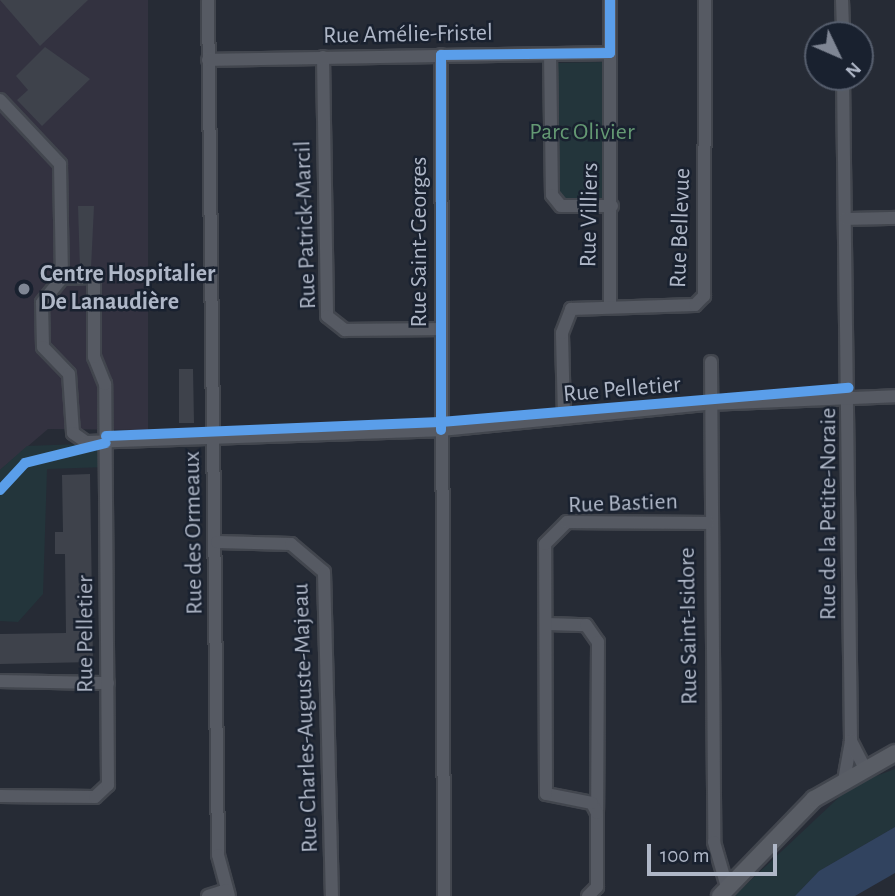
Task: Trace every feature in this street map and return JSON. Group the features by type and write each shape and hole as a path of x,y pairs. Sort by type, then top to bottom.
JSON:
{"main road":[{"path":"723,891 845,776 895,753"}],"street":[{"name":"Rue des Ormeaux","path":"208,0 217,542 218,855 228,893"},
{"name":"Rue Villiers","path":"610,0 610,304"},
{"name":"Rue Bellevue","path":"564,416 566,315 577,306 695,305 704,296 705,0"},
{"path":"842,0 842,21"},
{"name":"Rue Amélie-Fristel","path":"208,60 610,53"},
{"path":"550,54 550,189 561,206 612,206"},
{"name":"Rue Saint-Georges","path":"441,55 444,896"},
{"name":"Rue Patrick-Marcil","path":"323,57 327,316 345,330 441,328"},
{"name":"Rue de la Petite-Noraie","path":"843,91 851,741 845,776"},
{"path":"0,100 60,164 62,278 42,303 43,347 69,374 73,433 86,442 106,443 106,384 94,357 94,278 62,278"},
{"path":"846,219 895,218"},
{"name":"Rue Saint-Isidore","path":"710,362 708,523 714,842 723,891"},
{"name":"Rue Pelletier","path":"0,796 95,797 108,785 106,443 441,430 708,404 895,396"},
{"name":"Rue Bastien","path":"597,813 592,803 546,794 548,624 545,544 551,531 567,522 708,523"},
{"name":"Rue Charles-Auguste-Majeau","path":"217,542 291,544 324,572 332,896"},
{"path":"548,624 586,625 598,642 597,887 588,896"},
{"path":"0,681 108,683"},
{"name":"Rue de la Petite-Noraie","path":"851,741 864,767"},
{"path":"208,896 228,893"}],"shaded area":[{"path":"0,0 148,0 148,430 48,429 0,470"}],"green space":[{"name":"Parc Olivier","path":"605,62 608,202 559,203 557,63"},
{"path":"106,443 106,467 47,469 43,594 18,622 0,621 0,470 27,446"},
{"path":"895,769 895,827 819,871 795,896 734,896 852,785"}],"water":[{"path":"895,827 895,873 855,896 795,896 819,871"}],"building":[{"path":"0,0 88,0 40,46"},
{"path":"45,47 90,79 42,126 17,100 28,90 16,76"},
{"path":"78,206 94,206 91,268 80,269"},
{"path":"179,369 193,369 194,423 179,423"},
{"path":"90,474 93,662 0,664 0,634 66,633 65,554 55,554 55,532 63,532 62,475"}],"cycle path":[{"path":"441,430 441,55 610,53 610,0"},
{"path":"106,436 441,422 849,388"},
{"path":"0,490 25,463 106,443"}],"place":[{"name":"Centre Hospitalier De Lanaudière","path":"24,289"}]}
